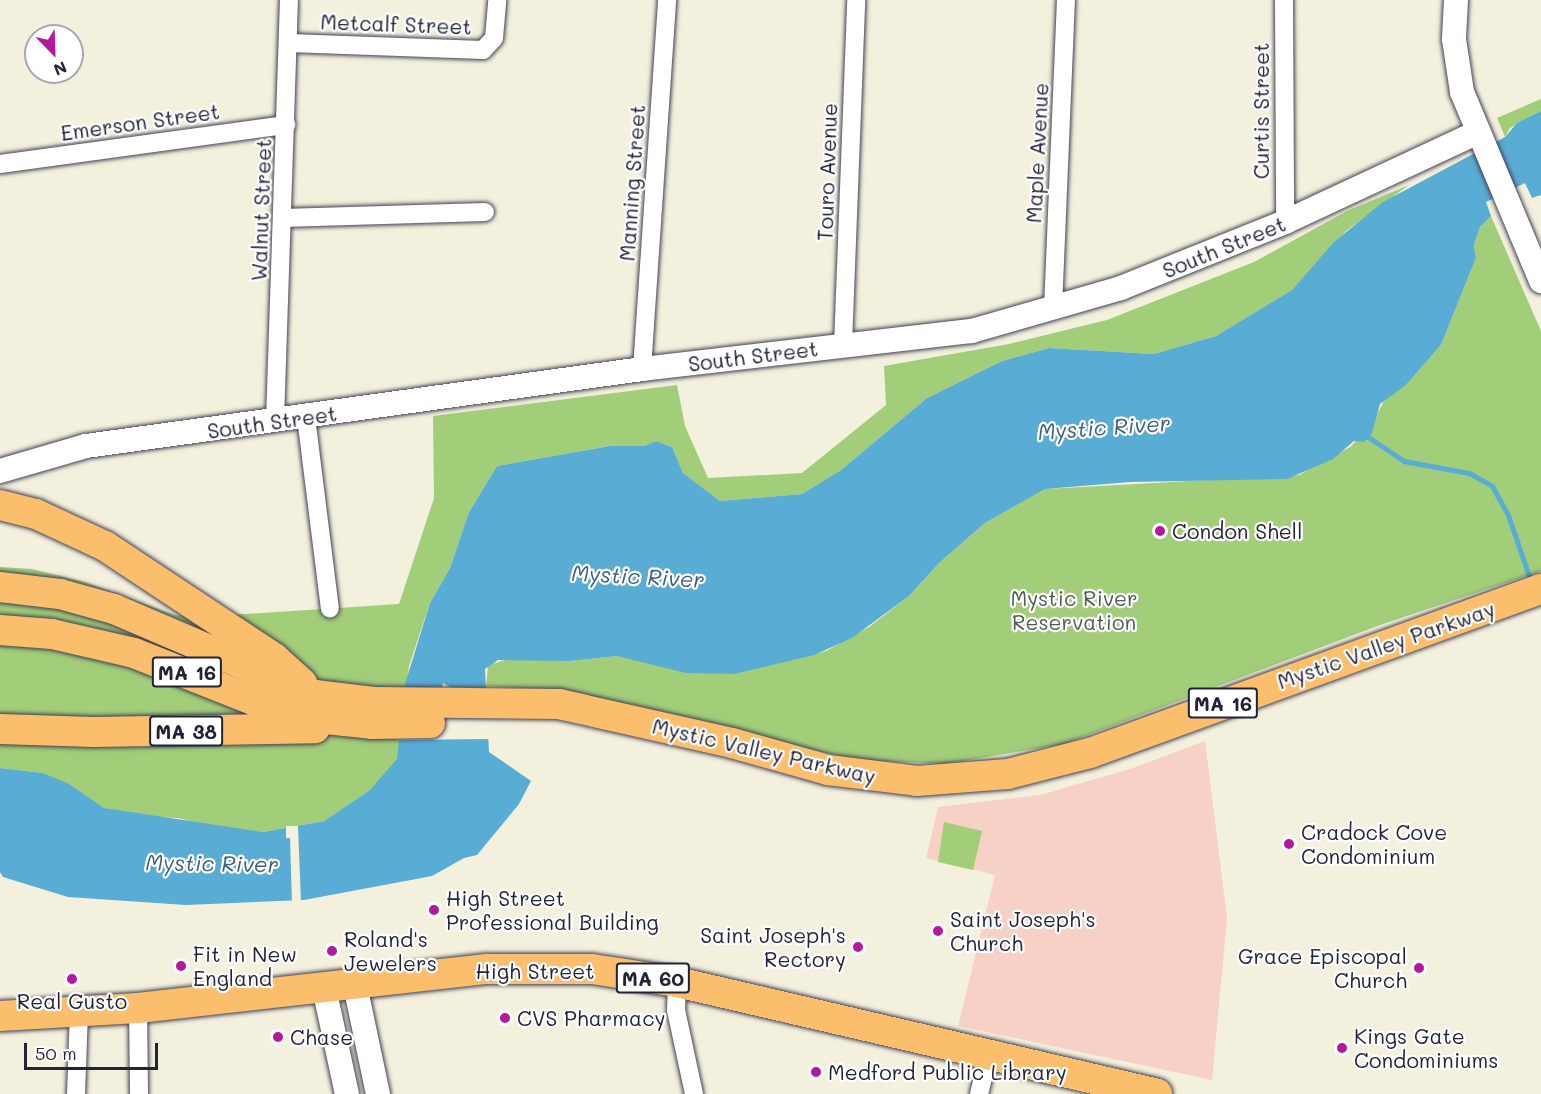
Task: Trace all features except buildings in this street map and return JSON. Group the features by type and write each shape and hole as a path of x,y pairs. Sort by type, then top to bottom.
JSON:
{"main road":[{"path":"0,504 36,514 105,546 274,658 315,695"},
{"name":"Mystic Valley Parkway","path":"0,587 60,594 114,609 315,695 384,716"},
{"name":"Mystic Valley Parkway","path":"0,630 52,634 112,647 159,661 270,706 316,718 501,713 559,704 878,779 940,780 1001,775 1090,753 1541,589"},
{"name":"MA 38","path":"0,729 191,731 384,716"},
{"name":"High Street","path":"3,1014 138,1008 528,967 592,969 677,982 988,1057 1157,1094"}],"street":[{"name":"Walnut Street","path":"275,421 289,0"},
{"name":"Metcalf Street","path":"289,43 483,50 494,38 497,0"},
{"name":"Manning Street","path":"642,369 667,0"},
{"name":"Touro Avenue","path":"843,345 856,0"},
{"name":"Maple Avenue","path":"1053,309 1066,0"},
{"name":"Curtis Street","path":"1284,0 1285,222"},
{"path":"1456,0 1459,79 1478,138 1541,281"},
{"name":"Emerson Street","path":"0,164 286,125"},
{"name":"South Street","path":"0,471 86,446 642,369 972,332 1121,288 1285,222 1478,138"},
{"path":"283,218 485,212"},
{"path":"306,417 330,609"},
{"path":"677,982 676,1010 694,1094"},
{"path":"355,985 378,1094"},
{"path":"324,988 347,1094"},
{"path":"138,1008 139,1094"},
{"path":"76,1094 79,1011"},
{"path":"979,1094 988,1057"}],"shaded area":[{"path":"1205,741 1227,918 1212,1080 958,1026 995,875 926,858 938,807 1040,795 1133,768"}],"green space":[{"path":"1541,99 1541,111 1510,128 1505,137 1497,118"},
{"path":"1409,185 1346,231 1292,290 1216,336 1154,354 1049,348 1002,361 927,398 841,470 802,494 720,501 683,473 672,447 656,441 644,446 610,446 497,466 469,512 450,568 430,603 409,666 400,751 395,765 370,790 324,821 263,832 214,827 178,818 138,816 104,808 43,773 0,768 0,567 32,569 85,582 175,615 198,617 399,604 434,498 433,416 677,385 685,426 708,478 802,473 886,405 884,366 1009,344 1107,320 1254,262 1347,211"},
{"name":"Mystic River Reservation","path":"1491,216 1541,331 1541,571 1380,625 1064,744 945,764 859,760 535,689 486,686 488,665 516,657 570,661 617,656 703,672 735,674 826,651 869,627 909,596 939,563 985,523 1045,489 1299,475 1350,447 1371,426 1385,399 1406,385 1441,345 1476,258 1474,245 1480,227"},
{"path":"944,822 982,831 973,870 938,862"}],"water":[{"name":"Mystic River","path":"1541,111 1541,195 1532,198 1525,183 1486,202 1491,216 1480,227 1474,245 1476,258 1441,345 1406,385 1380,404 1372,433 1364,442 1354,441 1333,459 1287,479 1130,482 1045,489 985,523 939,563 909,596 852,638 814,655 735,674 686,673 617,656 570,661 498,660 485,669 489,752 531,781 519,804 477,855 464,858 432,876 304,900 186,905 68,897 3,877 0,872 0,768 43,773 69,784 104,808 263,832 324,821 370,790 397,759 405,684 430,603 450,568 469,512 497,466 610,446 644,446 656,441 672,447 683,473 720,501 802,494 841,470 927,398 1002,361 1049,348 1154,354 1216,336 1292,290 1334,242 1383,202 1505,137 1517,123"}],"pier":[{"path":"443,683 450,687 489,688 489,739 397,740 401,688 442,687"},
{"path":"286,826 298,826 301,902 292,903 290,838 286,838"}],"waterway":[{"path":"1362,433 1404,461 1469,473 1492,486 1508,515 1529,576"}],"place":[{"name":"Condon Shell","path":"1160,531"},
{"name":"Cradock Cove Condominium","path":"1289,844"},
{"name":"High Street Professional Building","path":"434,910"},
{"name":"Saint Joseph's Church","path":"938,931"},
{"name":"Saint Joseph's Rectory","path":"858,947"},
{"name":"Roland's Jewelers","path":"332,951"},
{"name":"Fit in New England","path":"181,966"},
{"name":"Grace Episcopal Church","path":"1419,968"},
{"name":"Real Gusto","path":"72,979"},
{"name":"CVS Pharmacy","path":"505,1018"},
{"name":"Chase","path":"278,1037"},
{"name":"Kings Gate Condominiums","path":"1342,1048"},
{"name":"Medford Public Library","path":"816,1072"}]}
